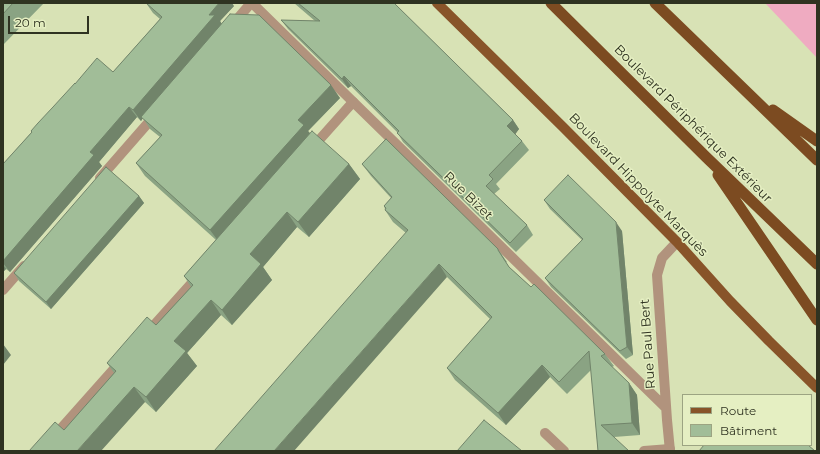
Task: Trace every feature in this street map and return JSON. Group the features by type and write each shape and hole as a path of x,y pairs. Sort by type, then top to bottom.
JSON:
{"highway":[{"name":"Boulevard Périphérique Extérieur","path":"551,3 706,157 817,264"},
{"path":"655,3 817,160"},
{"path":"743,88 817,141"},
{"path":"706,157 817,320"}],"main road":[{"name":"Boulevard Hippolyte Marquès","path":"437,3 563,126 677,242 730,301 817,388"}],"street":[{"path":"226,33 252,3"},
{"name":"Rue Bizet","path":"252,3 666,408"},
{"path":"303,158 353,102"},
{"path":"96,182 163,105"},
{"name":"Rue Paul Bert","path":"670,450 657,275 662,258 677,242"},
{"path":"3,290 29,260"},
{"path":"140,340 204,269"},
{"path":"41,451 130,351"},
{"path":"545,433 564,451"},
{"path":"644,451 670,450"}],"shaded area":[{"path":"765,3 817,3 817,58"}],"building":[{"path":"3,3 13,3 3,14"},
{"path":"146,3 219,3 209,15 215,15 133,110 129,107 90,152 94,155 3,261 3,164 97,58 113,72 162,17"},
{"path":"298,3 394,3 513,120 507,126 522,141 489,175 493,179 486,186 527,225 510,243 397,133 399,131 344,76 342,79 281,20 320,21"},
{"path":"230,14 259,15 331,85 298,120 304,125 210,230 136,163 162,135 141,117"},
{"path":"312,131 349,164 298,222 287,212 250,254 261,264 222,310 211,300 174,341 186,351 146,397 134,387 77,451 29,451 55,422 64,430 116,371 107,363 147,317 156,325 193,285 184,276"},
{"path":"386,139 498,249 509,267 531,287 534,284 605,354 601,356 629,383 632,423 601,425 629,451 598,451 589,351 559,382 542,365 498,413 447,368 492,317 439,264 274,451 214,451 408,230 385,210 386,208 384,206 392,197 362,164"},
{"path":"106,167 139,196 46,302 14,273"},
{"path":"568,175 616,222 627,347 620,351 545,278 583,239 544,200"},
{"path":"484,420 522,451 457,451"},
{"path":"703,446 809,446 815,451 699,451"}]}
